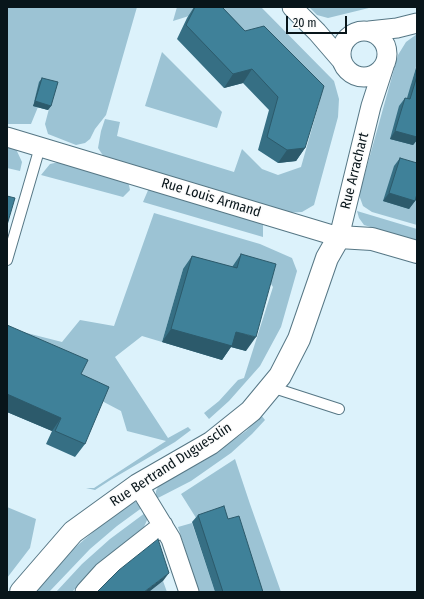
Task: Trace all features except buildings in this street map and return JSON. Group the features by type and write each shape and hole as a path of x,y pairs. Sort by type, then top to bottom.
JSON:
{"street":[{"path":"292,7 317,32 346,66 364,89 371,106"},
{"path":"369,31 376,34 386,45 388,52 387,60 384,66 372,76 356,76 346,66 341,53 346,39 358,31 397,28 417,23"},
{"name":"Rue Arrachart","path":"339,237 371,106 384,66"},
{"name":"Rue Louis Armand","path":"7,137 339,237 372,239 417,252"},
{"name":"Rue Bertrand Duguesclin","path":"21,592 73,532 138,484 211,443 251,411 280,376 299,339 327,258 339,237"},
{"path":"138,484 171,539 189,592"},
{"path":"85,592 103,572 163,525"}],"lane":[{"path":"7,260 40,147"},
{"path":"271,387 339,409"}],"shaded area":[{"path":"7,7 137,7 106,115 95,129 90,139 85,143 76,145 48,134 45,124 55,86 40,82 33,105 38,107 31,124 7,124"},
{"path":"177,7 261,7 334,81 339,99 338,117 314,205 302,212 281,213 106,160 98,148 105,119 120,122 117,136 234,172 242,149 262,169 278,175 301,167 320,100 258,34 235,40 208,10 173,21"},
{"path":"309,7 373,7 328,18 317,15"},
{"path":"417,34 417,63 411,85 417,133 417,173 384,201 409,209 417,184 417,225 372,212 363,206 359,195 398,55 406,42"},
{"path":"162,52 222,112 217,128 145,106"},
{"path":"7,147 16,149 22,162 20,171 7,168"},
{"path":"59,162 128,181 130,190 123,197 41,175 50,164"},
{"path":"149,188 263,221 263,237 143,202"},
{"path":"357,211 417,229 417,241 364,225 359,218"},
{"path":"154,213 260,244 292,258 297,271 281,327 260,366 229,401 209,419 204,413 219,401 238,380 244,378 273,287 267,278 183,269 162,342 142,336 115,357 168,438 188,427 191,430 175,442 95,490 86,488 94,488 166,441 127,431 121,411 100,400 7,328 62,342 80,320 114,326"},
{"path":"261,415 265,420 231,453 191,481 156,499 156,491 159,485 205,460 246,431"},
{"path":"235,459 281,592 255,592 198,521 181,494"},
{"path":"132,502 136,502 143,507 117,526 90,549 49,592 33,592 72,550"},
{"path":"7,507 36,519 30,548 7,578"},
{"path":"145,513 147,515 147,520 144,527 109,555 72,592 56,592 82,564 110,539"},
{"path":"192,523 215,592 199,592 178,527"},
{"path":"163,581 167,592 149,592"}]}
